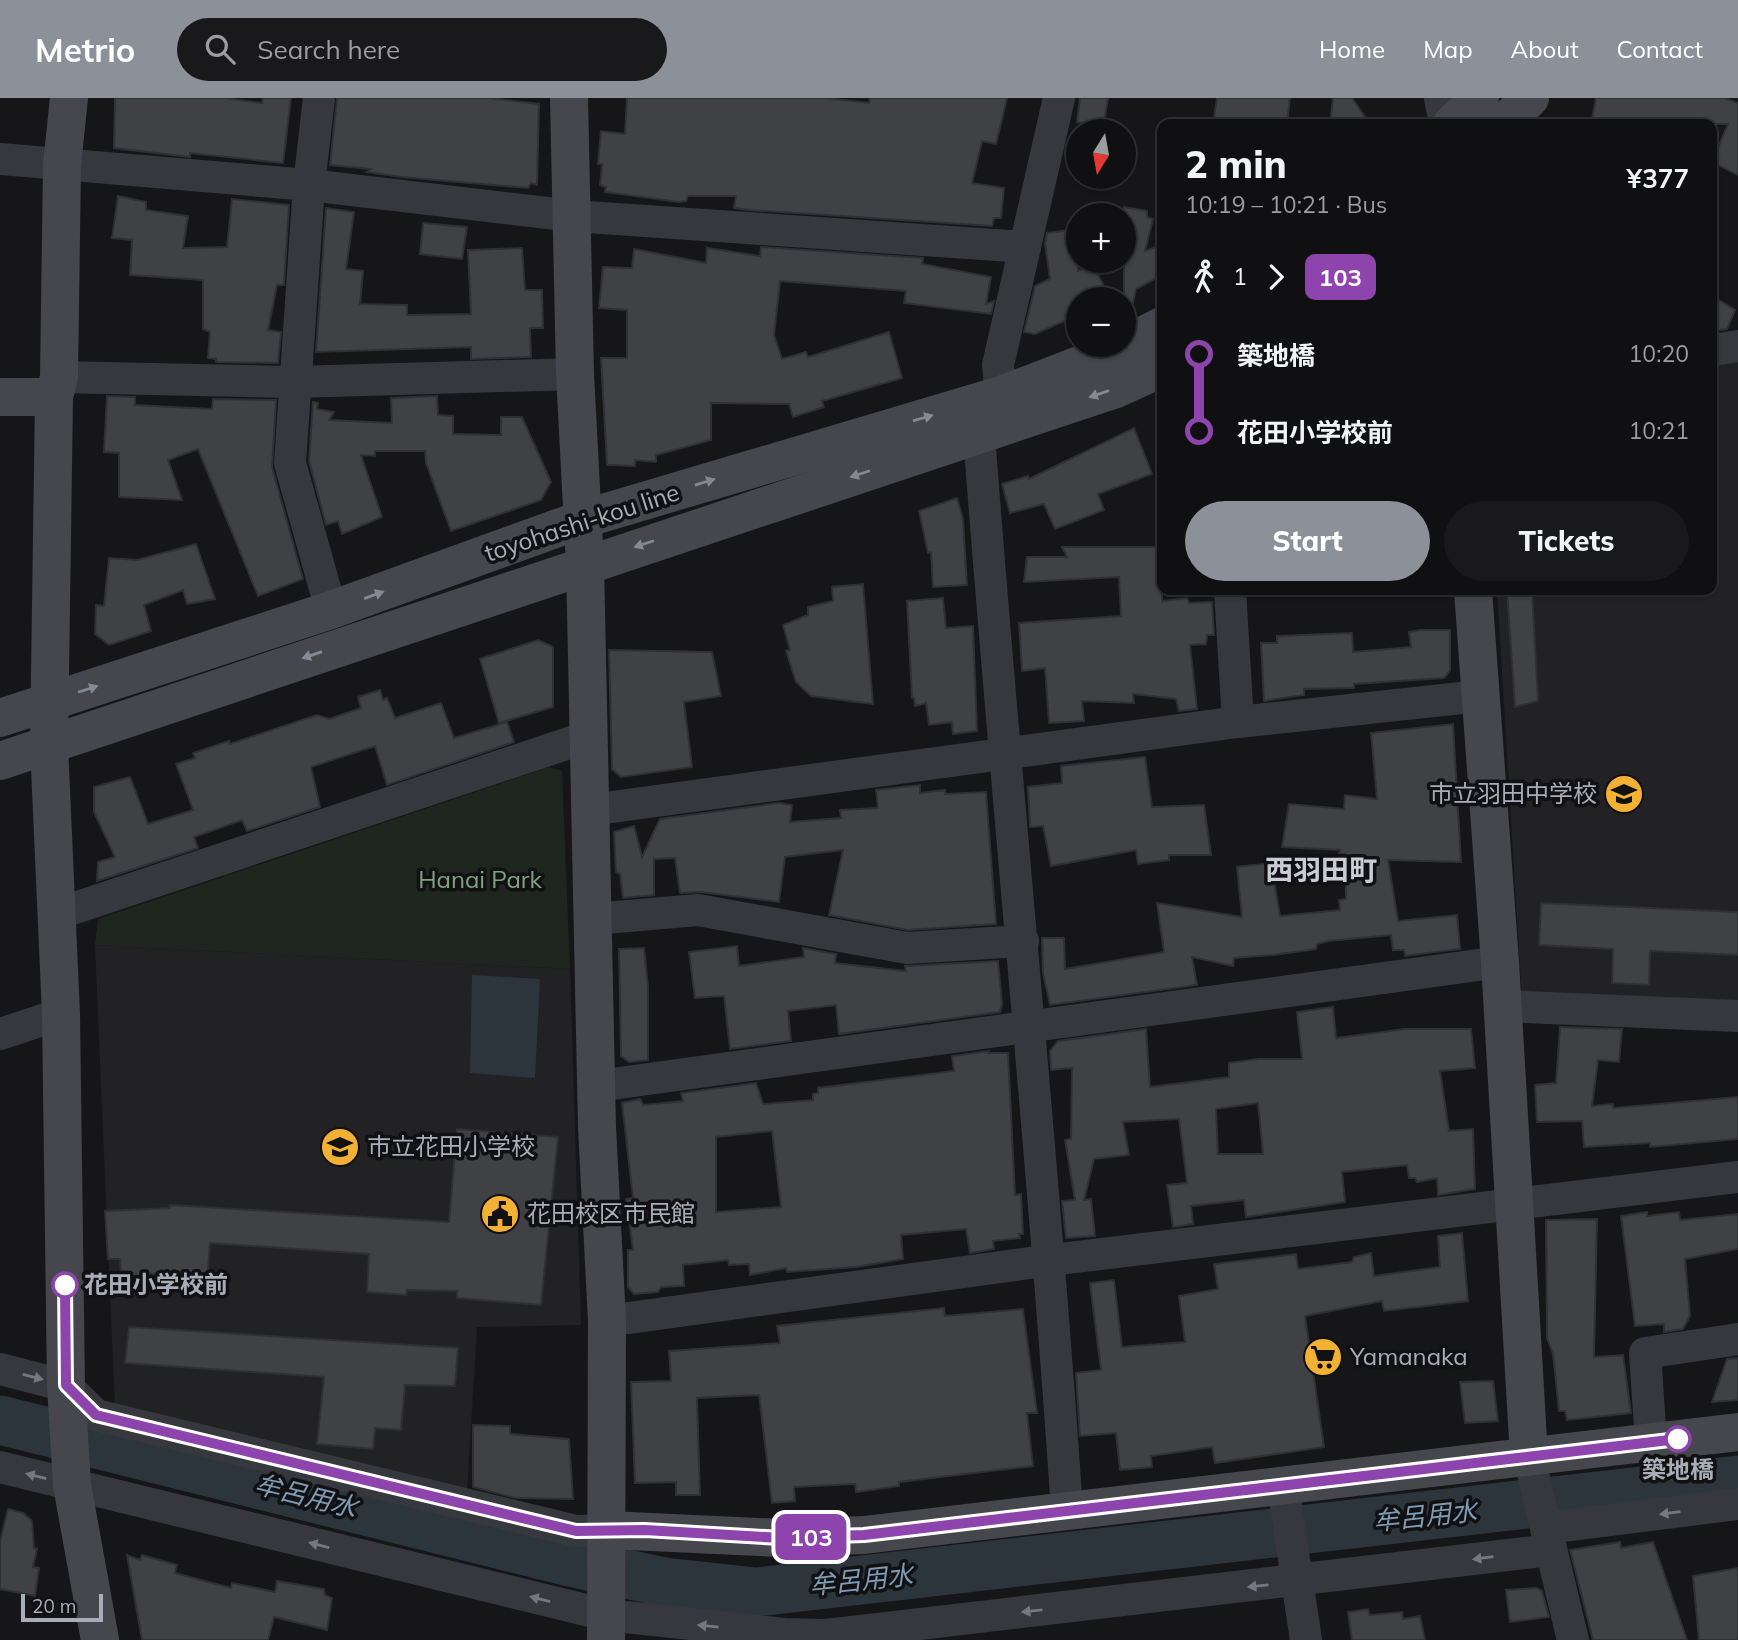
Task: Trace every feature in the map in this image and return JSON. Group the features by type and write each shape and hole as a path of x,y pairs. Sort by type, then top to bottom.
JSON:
{"street":[{"path":"68,98 62,165 48,745 61,1014 69,1434 100,1640"},
{"path":"319,98 293,382 290,463 331,610"},
{"path":"569,98 597,1086 607,1321 607,1585"},
{"path":"1001,395 998,365 1059,98"},
{"path":"1440,98 1444,119"},
{"path":"1457,119 1480,98"},
{"path":"1508,119 1530,98"},
{"path":"0,159 309,185 573,216 1025,247"},
{"name":"toyohashi-kou line","path":"0,718 331,610 580,520 1001,395 1100,357 1157,328"},
{"path":"1717,349 1738,346"},
{"name":"toyohashi-kou line","path":"0,761 584,564 1116,389 1157,370"},
{"path":"0,397 57,387 575,374"},
{"path":"979,435 1003,754 1023,940 1051,1260 1067,1511"},
{"path":"1230,595 1238,722"},
{"path":"1473,595 1515,1202 1541,1509 1573,1640"},
{"path":"590,810 1238,722 1480,696"},
{"path":"57,914 587,737"},
{"path":"593,919 698,910 907,948 1023,940"},
{"path":"597,1086 1500,962"},
{"path":"1502,1006 1738,1016"},
{"path":"0,1034 61,1014"},
{"path":"607,1321 1051,1260 1738,1177"},
{"path":"1651,1442 1644,1353 1738,1339"},
{"path":"0,1369 69,1434 607,1585 781,1538 864,1535 1067,1511 1285,1501 1541,1509 1738,1504"},
{"path":"0,1467 69,1434 96,1415 576,1531 607,1585 648,1630 826,1635 1297,1581 1541,1509 1651,1442 1738,1432"},
{"path":"1285,1501 1306,1640"}],"shaded area":[{"name":"市立羽田中学校","path":"1738,356 1738,1007 1522,999 1497,595 1717,595 1717,359"},
{"name":"市立花田小学校","path":"95,945 570,969 581,1325 477,1327 467,1492 115,1408"},
{"path":"472,975 540,979 535,1078 470,1073"}],"green space":[{"name":"Hanai Park","path":"549,767 562,771 570,969 95,945 98,919"}],"building":[{"path":"115,98 224,98 262,103 263,98 291,98 283,163 190,153 190,157 114,148"},
{"path":"337,98 489,98 539,104 537,185 531,183 528,188 402,177 367,172 371,169 330,165"},
{"path":"627,98 826,98 869,103 870,98 1007,98 996,144 982,141 972,183 1004,188 1001,218 994,218 992,226 749,210 734,208 736,196 688,196 686,201 679,202 605,192 606,187 600,185 602,164 598,164 601,131 625,134"},
{"path":"1080,98 1108,98 1104,119 1077,119"},
{"path":"1217,98 1290,98 1288,119 1214,119"},
{"path":"1333,98 1352,98 1367,119 1331,119"},
{"path":"1596,98 1725,98 1738,103 1738,175 1717,164 1717,150 1728,124 1717,124 1717,119 1592,119"},
{"path":"118,196 146,202 146,210 188,216 183,248 227,247 232,199 289,205 284,285 277,285 268,330 281,332 278,363 216,362 216,359 208,358 210,332 203,329 203,280 130,275 132,240 112,238"},
{"path":"326,208 354,212 346,269 363,271 360,304 407,305 407,315 471,314 468,250 522,248 525,290 542,290 543,328 530,328 531,357 471,359 471,347 316,352"},
{"path":"1136,209 1147,211 1147,217 1153,219 1145,251 1157,247 1157,278 1136,289 1124,287 1124,273 1136,273"},
{"path":"423,223 467,227 462,259 420,254"},
{"path":"1066,231 1066,273 1097,273 1104,287 1066,287 1066,320 1035,334 1024,332 1035,286 1050,279 1045,243 1047,233"},
{"path":"761,247 923,258 922,264 991,277 986,304 994,301 991,314 904,303 906,291 780,281 774,335 782,359 806,352 808,357 889,332 902,378 822,401 824,407 793,417 789,404 711,403 711,440 656,455 656,462 635,460 635,466 607,465 601,358 627,358 627,310 599,308 603,267 632,268 634,249 706,263 707,248 760,256"},
{"path":"1717,299 1735,310 1727,329 1717,330"},
{"path":"107,396 135,397 135,405 212,409 213,399 276,400 272,467 303,579 258,596 198,449 168,460 182,500 119,497 119,453 104,452"},
{"path":"437,396 438,415 453,416 453,434 501,435 501,417 522,417 551,482 541,500 451,531 426,463 425,451 375,451 375,456 361,455 382,517 342,534 338,521 326,525 309,461 313,402 318,403 317,409 334,412 329,420 392,423 391,398"},
{"path":"1134,428 1152,474 1098,494 1104,510 1055,529 1044,504 1010,513 1002,484 1028,476 1029,479"},
{"path":"957,498 963,519 967,585 933,587 931,552 928,553 919,511"},
{"path":"196,544 215,599 187,604 183,590 144,605 151,631 109,645 95,634 96,605 104,606 109,558 137,560"},
{"path":"1062,547 1157,547 1157,595 1162,595 1162,601 1187,598 1189,603 1212,602 1214,635 1207,635 1206,644 1190,645 1197,709 1179,711 1176,699 1133,694 1134,703 1082,701 1084,721 1049,723 1045,668 1022,671 1019,623 1121,616 1119,577 1024,582 1027,557 1067,557"},
{"path":"863,584 873,704 811,696 796,682 786,651 790,650 783,625 808,615 808,607 833,601 832,587"},
{"path":"1507,595 1532,595 1538,701 1515,707"},
{"path":"943,598 946,628 973,626 977,731 953,734 952,722 929,725 926,703 915,706 912,698 907,601"},
{"path":"1450,630 1450,671 1444,678 1354,684 1354,688 1304,689 1304,695 1264,701 1261,643 1277,643 1277,636 1352,633 1353,652 1411,647 1409,632"},
{"path":"538,640 553,647 553,707 499,723 480,659"},
{"path":"609,650 712,652 721,696 684,702 692,767 621,777 612,769"},
{"path":"380,690 383,700 387,698 395,718 441,703 454,738 507,722 514,742 387,785 375,746 311,767 320,807 247,831 242,820 194,837 198,848 97,881 98,862 115,857 94,812 94,787 130,777 148,824 193,810 176,764 195,758 193,753 229,741 230,744 317,715 329,719 361,708 358,697"},
{"path":"1453,724 1461,862 1388,860 1398,921 1457,915 1460,949 1405,956 1404,950 1393,950 1391,935 1328,941 1317,944 1316,949 1234,958 1233,966 1192,957 1197,985 1050,1005 1043,973 1042,938 1064,938 1065,969 1164,952 1157,903 1242,917 1237,867 1271,863 1280,916 1340,910 1339,900 1346,899 1345,854 1339,853 1340,850 1282,847 1289,804 1344,809 1345,795 1377,799 1371,733"},
{"path":"1145,757 1152,807 1204,805 1211,855 1169,855 1169,860 1138,864 1136,850 1051,866 1043,826 1030,827 1028,787 1062,783 1061,766"},
{"path":"920,785 920,793 945,790 945,794 986,792 996,924 908,930 829,915 843,850 785,857 779,902 701,892 680,893 675,858 654,859 654,895 623,898 620,874 616,872 614,832 634,826 642,857 660,819 778,803 792,805 790,822 841,818 840,810 878,808 876,790"},
{"path":"1541,903 1738,912 1738,955 1650,951 1649,985 1612,983 1613,949 1539,945"},
{"path":"737,946 739,966 804,957 803,948 836,954 835,963 906,971 905,966 998,961 1002,1004 1000,1012 839,1034 836,1005 788,1011 791,1041 730,1049 724,996 695,998 689,952"},
{"path":"644,948 648,986 648,1060 629,1062 621,1056 619,949"},
{"path":"1333,1007 1336,1038 1405,1029 1471,1029 1475,1068 1440,1071 1449,1131 1473,1129 1475,1189 1438,1195 1437,1178 1417,1182 1415,1178 1409,1178 1407,1165 1342,1172 1345,1202 1246,1217 1244,1200 1191,1206 1193,1224 1173,1227 1167,1185 1187,1183 1179,1119 1123,1122 1129,1155 1094,1159 1084,1200 1091,1199 1095,1236 1066,1238 1062,1201 1075,1200 1065,1140 1071,1139 1072,1068 1051,1070 1050,1051 1058,1041 1146,1029 1150,1087 1229,1077 1229,1063 1258,1059 1302,1059 1297,1012","holes":["1258,1103 1263,1154 1218,1154 1216,1109"]},
{"path":"1560,1027 1622,1029 1619,1062 1598,1060 1592,1106 1613,1104 1613,1108 1738,1097 1738,1139 1650,1147 1650,1143 1584,1147 1582,1121 1537,1122 1535,1085 1556,1083"},
{"path":"989,1051 988,1053 1008,1053 1015,1195 1021,1194 1023,1234 1019,1234 1020,1238 993,1241 994,1249 970,1253 966,1229 901,1235 903,1259 856,1267 787,1272 786,1268 750,1275 749,1264 729,1265 728,1260 683,1265 684,1286 661,1287 658,1292 634,1294 628,1287 628,1250 633,1250 626,1199 633,1198 622,1103 640,1099 643,1105 683,1101 681,1093 756,1083 763,1104 813,1100 813,1094 818,1093 818,1088 954,1071 952,1056","holes":["772,1131 781,1207 716,1212 716,1137"]},
{"path":"457,1129 558,1137 541,1305 457,1298 457,1291 407,1290 406,1295 367,1292 369,1254 210,1243 207,1282 151,1274 150,1292 122,1292 120,1259 108,1259 105,1211 170,1208 170,1205 449,1222"},
{"path":"1647,1212 1647,1216 1679,1212 1680,1220 1738,1214 1738,1249 1685,1259 1690,1316 1683,1329 1664,1332 1664,1324 1635,1326 1621,1216"},
{"path":"1597,1219 1594,1357 1623,1355 1631,1413 1567,1420 1565,1411 1559,1411 1553,1354 1547,1338 1546,1220"},
{"path":"1462,1233 1468,1301 1384,1311 1382,1301 1305,1316 1324,1447 1215,1463 1212,1447 1151,1456 1152,1467 1120,1470 1116,1433 1080,1436 1076,1373 1101,1370 1090,1283 1114,1280 1122,1347 1185,1342 1179,1296 1218,1289 1214,1264 1296,1254 1298,1269 1352,1262 1354,1257 1371,1253 1374,1276 1440,1267 1438,1236"},
{"path":"944,1308 945,1316 1023,1309 1037,1413 1027,1413 1033,1466 899,1482 899,1486 856,1492 855,1484 794,1487 795,1501 772,1503 759,1395 697,1398 700,1495 676,1495 676,1482 635,1483 631,1382 671,1381 669,1351 780,1343 777,1326"},
{"path":"129,1327 458,1348 455,1386 405,1385 401,1430 375,1428 373,1449 317,1444 324,1377 125,1363"},
{"path":"1738,1358 1738,1400 1712,1402 1727,1359"},
{"path":"1493,1381 1498,1421 1465,1423 1460,1382"},
{"path":"473,1425 510,1426 510,1434 569,1439 573,1499 516,1498 473,1487"},
{"path":"8,1509 23,1513 32,1521 34,1548 37,1549 33,1567 39,1568 35,1596 0,1589 0,1541"},
{"path":"1620,1542 1621,1548 1653,1542 1687,1640 1593,1640 1570,1550"},
{"path":"127,1555 140,1560 142,1555 177,1565 175,1573 231,1588 232,1583 275,1592 277,1581 324,1589 325,1595 332,1598 327,1630 274,1617 268,1640 142,1640"},
{"path":"1738,1568 1738,1640 1699,1640 1693,1576"},
{"path":"1537,1588 1542,1591 1549,1617 1510,1622 1506,1590"},
{"path":"1368,1609 1370,1615 1402,1612 1403,1619 1420,1616 1425,1640 1352,1640 1348,1612"}],"waterway":[{"name":"牟呂用水","path":"0,1420 570,1562 664,1582 756,1592 1738,1480"}],"bus line":[{"name":"103","path":"65,1285 66,1385 96,1415 576,1531 645,1530 781,1538 864,1535 1678,1439"}],"place":[{"name":"市立羽田中学校","path":"1624,794"},
{"name":"市立花田小学校","path":"340,1147"},
{"name":"花田校区市民館","path":"500,1214"},
{"name":"花田小学校前","path":"65,1285"},
{"name":"Yamanaka","path":"1323,1357"},
{"name":"築地橋","path":"1678,1439"}],"district":[{"name":"西羽田町","path":"1321,870"}]}
